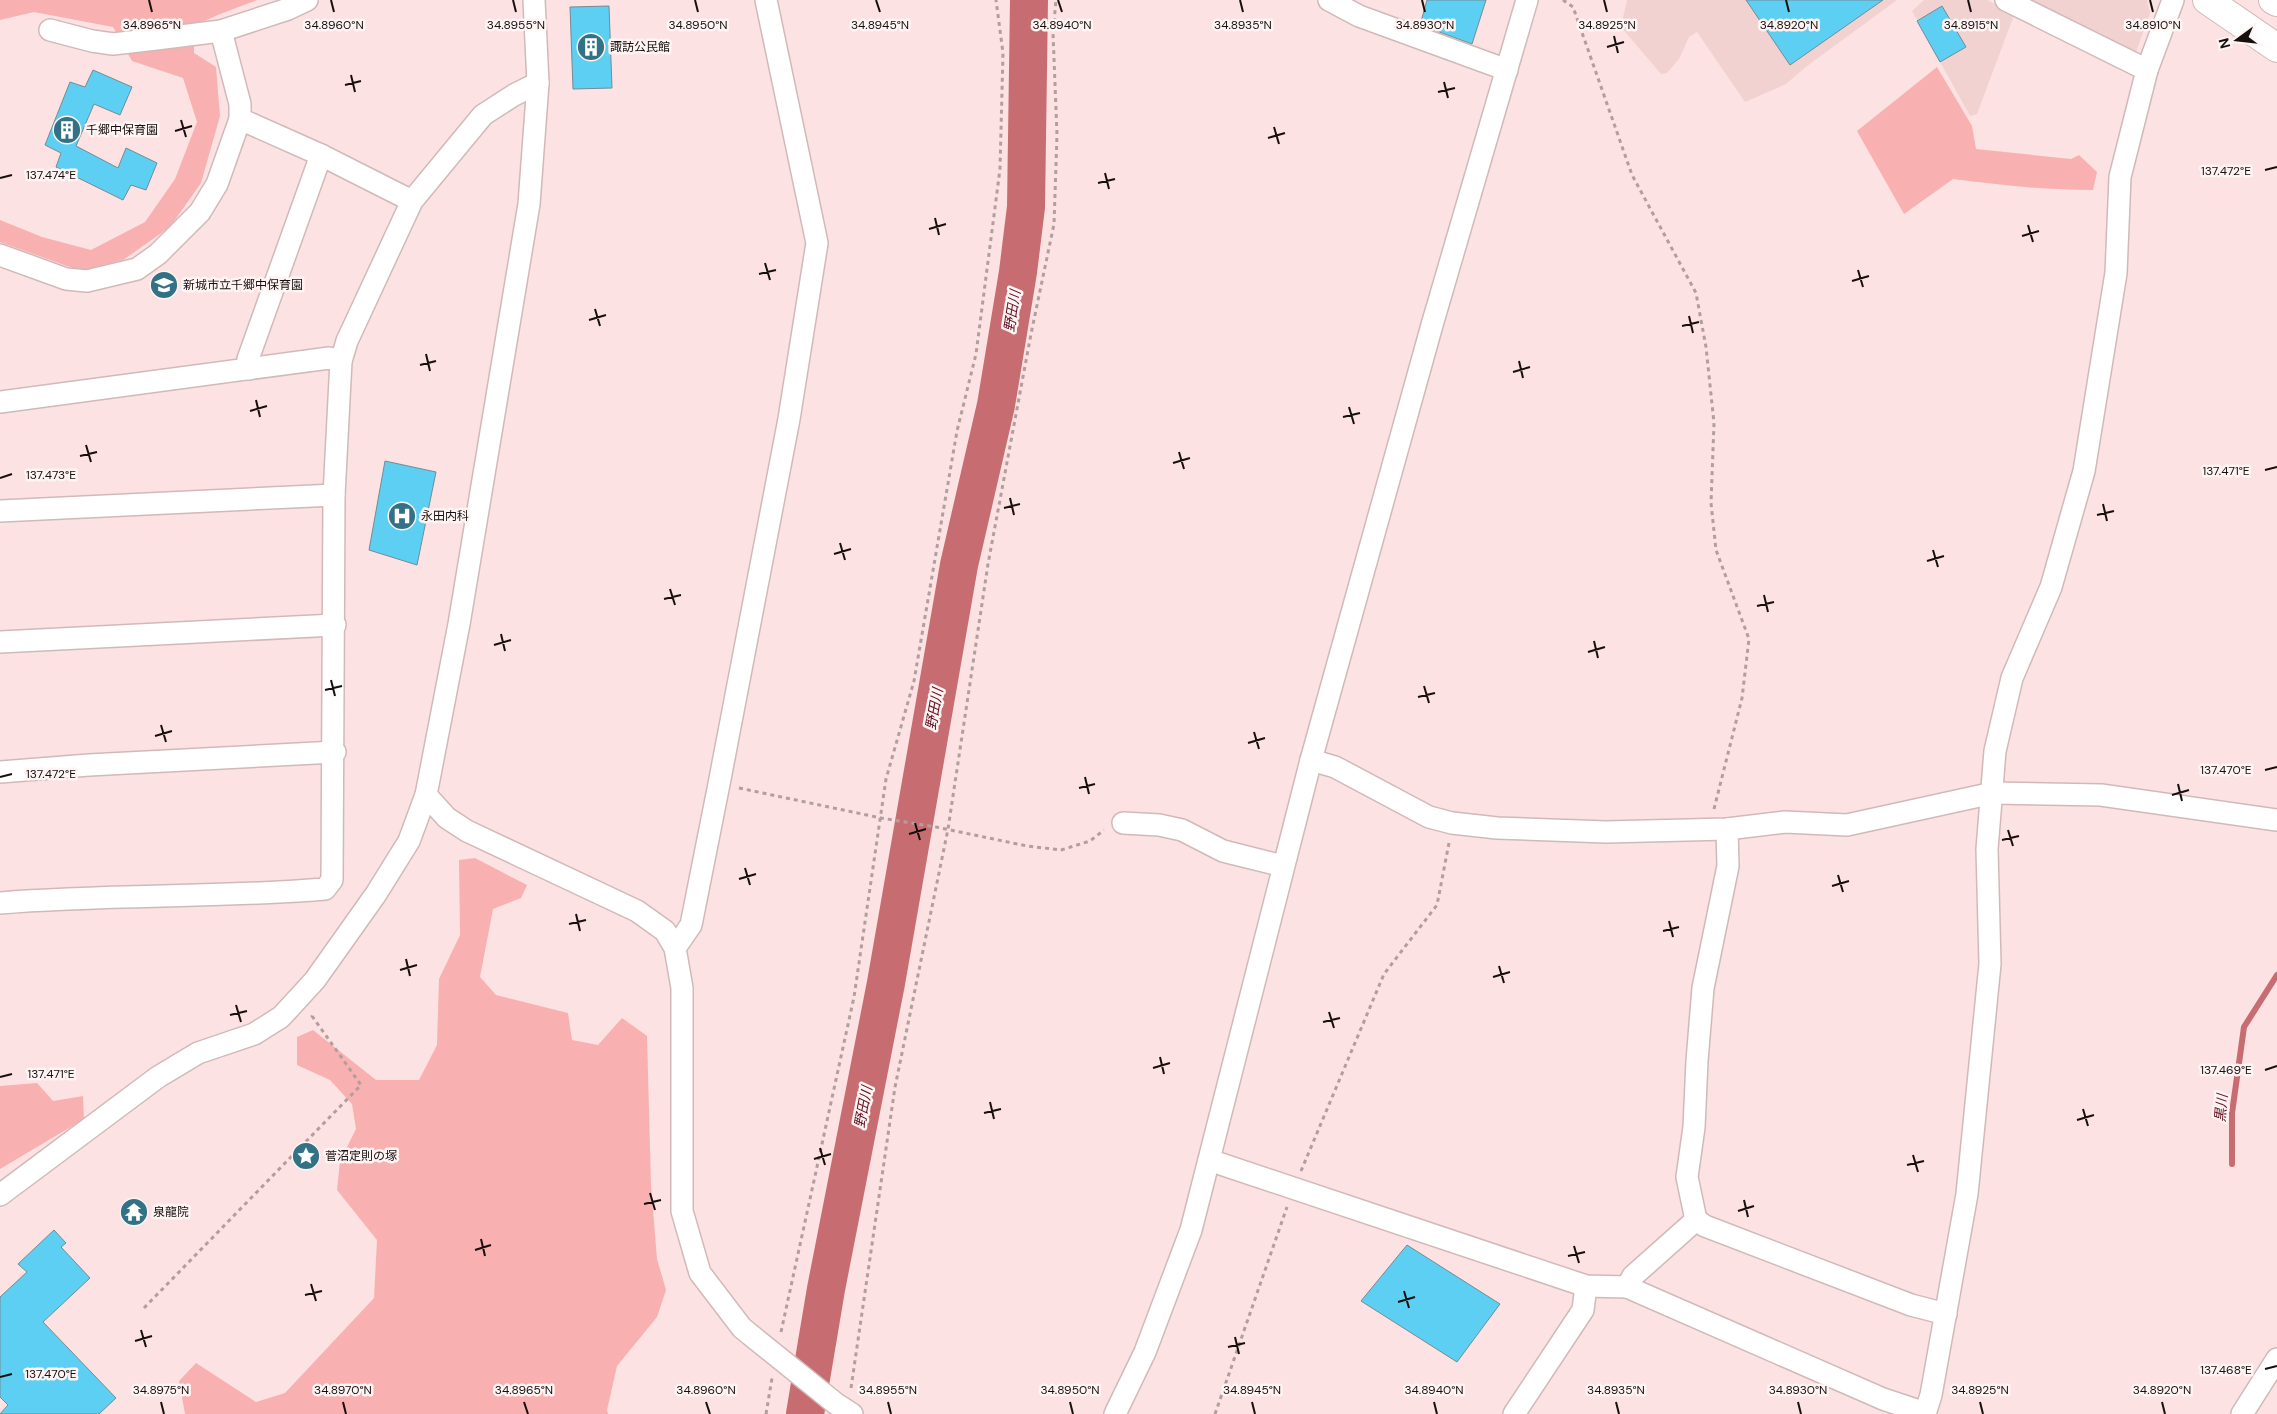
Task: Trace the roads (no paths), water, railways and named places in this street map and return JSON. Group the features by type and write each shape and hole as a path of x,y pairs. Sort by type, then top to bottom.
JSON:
{"highway":[{"path":"2207,0 2277,48"},
{"path":"2273,0 2277,2"}],"street":[{"path":"50,30 92,42 113,44 222,31 288,9 307,0"},
{"path":"0,1195 158,1077 198,1053 254,1034 281,1017 316,980 376,894 409,842 426,795 459,624 529,204 538,83 534,0"},
{"path":"675,948 691,925 789,419 817,242 766,0"},
{"path":"1329,0 1359,16 1507,70"},
{"path":"1115,1414 1145,1352 1191,1230 1311,760 1432,325 1527,0"},
{"path":"2006,0 2147,70"},
{"path":"1210,1160 1586,1286 1627,1287 1882,1399 1925,1413 1931,1395 1967,1194 1990,964 1987,849 1995,751 2012,678 2051,587 2084,471 2116,273 2120,177 2147,70 2173,0"},
{"path":"0,255 66,279 88,282 137,269 158,254 200,212 217,184 240,119 240,104 222,31"},
{"path":"0,903 74,897 270,893 325,889 332,880 335,752 334,495 341,361 347,341 412,201 483,115 514,95 538,83"},
{"path":"240,119 321,155 412,201"},
{"path":"249,368 248,359 321,155"},
{"path":"0,402 329,358 341,361"},
{"path":"0,511 334,495"},
{"path":"0,642 335,625"},
{"path":"0,772 89,764 335,752"},
{"path":"1311,760 1334,767 1429,817 1452,824 1497,828 1606,832 1718,829 1785,822 1847,826 1993,793 2101,795 2277,820"},
{"path":"426,795 447,818 467,831 637,911 664,931 675,948 682,988 682,1211 700,1273 742,1328 845,1409"},
{"path":"1123,824 1159,825 1182,830 1223,851 1283,866"},
{"path":"1718,829 1728,866 1703,988 1694,1128 1687,1177 1696,1220 1705,1226 1902,1302 1946,1314"},
{"path":"1627,1287 1633,1276 1696,1220"},
{"path":"1514,1414 1583,1310 1586,1286"},
{"path":"2242,1414 2277,1358"}],"waterway":[{"name":"野田川","path":"805,1414 826,1289 886,983 959,565 996,405 1018,272 1026,207 1029,0"},
{"name":"黒川","path":"2232,1164 2232,1113 2244,1027 2277,975"}],"place":[{"name":"諏訪公民館","path":"591,47"},
{"name":"千郷中保育園","path":"67,130"},
{"name":"新城市立千郷中保育園","path":"164,285"},
{"name":"永田内科","path":"402,516"},
{"name":"菅沼定則の塚","path":"306,1156"},
{"name":"泉龍院","path":"134,1212"}]}
